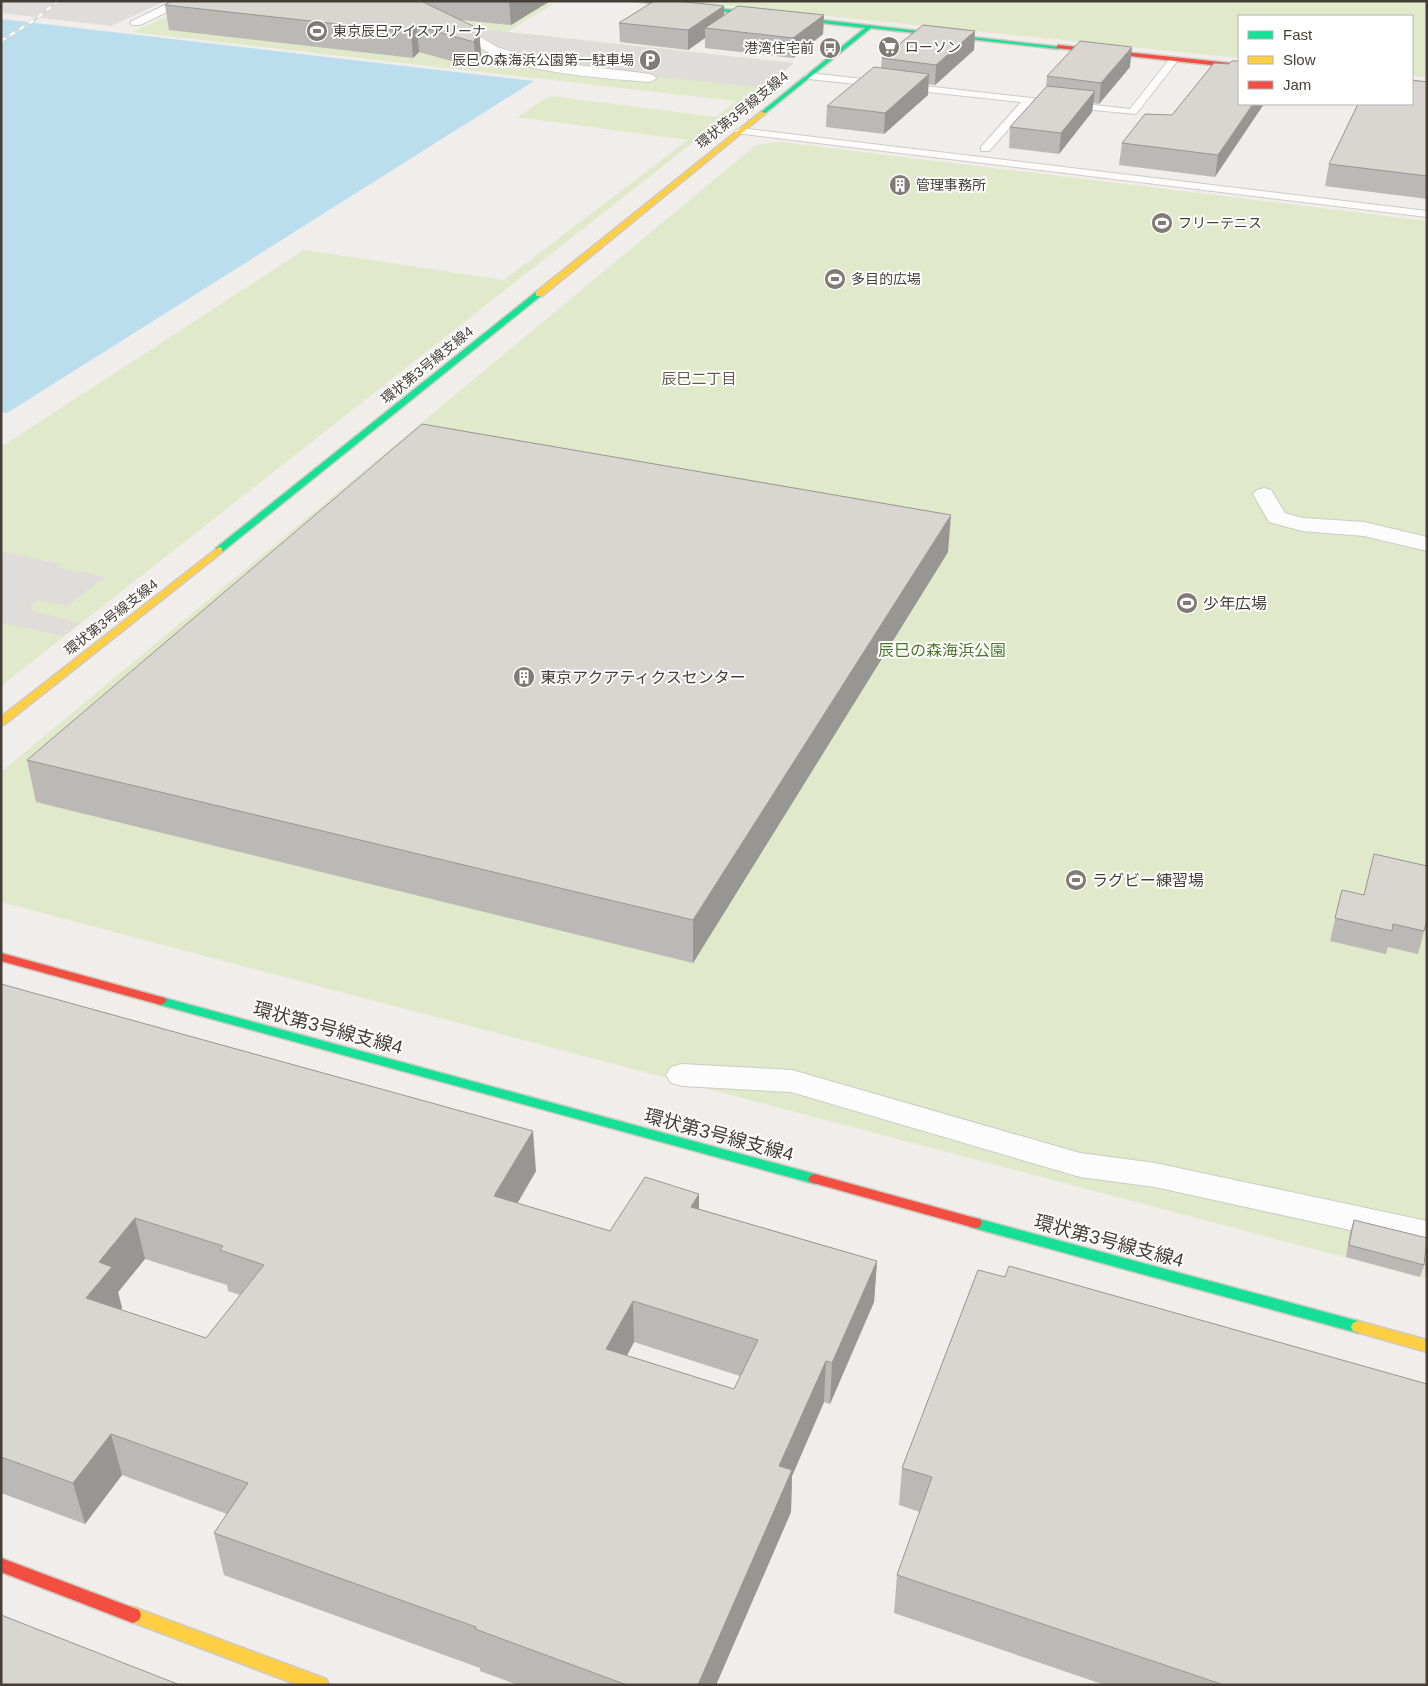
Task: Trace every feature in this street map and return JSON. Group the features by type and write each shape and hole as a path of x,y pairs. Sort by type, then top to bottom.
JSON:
{"street":[{"path":"136,22 184,1"},
{"path":"636,1 1238,66"},
{"name":"環状第3号線支線4","path":"1,722 198,568 869,27"},
{"path":"477,39 492,50 532,63 650,78"},
{"path":"1264,494 1277,517 1302,524 1364,529 1427,544"},
{"name":"環状第3号線支線4","path":"1,957 1427,1346"},
{"path":"682,1075 792,1081 1080,1165 1155,1175 1427,1234"},
{"path":"1,1565 320,1685"}],"lane":[{"path":"809,76 1134,112 1174,59"},
{"path":"985,149 1028,101"},
{"path":"740,132 1427,214"}],"green space":[{"path":"201,1 535,1 553,4 507,32 794,63 1,686 1,447 304,250 504,280 688,140 517,117 550,96 716,117 736,101 132,32"},
{"path":"682,1 1427,1 1427,77 1413,76 1413,15 1238,15 1238,58"},
{"name":"辰巳の森海浜公園","path":"780,142 1427,221 1427,1279 1,902 1,772 756,145"}],"shaded area":[{"path":"1,1 166,1 111,26 1,13"},
{"name":"辰巳の森海浜公園第一駐車場","path":"489,30 794,63 763,88 547,64 500,50 480,36 483,31"},
{"path":"1,551 60,564 56,567 105,577 67,606 38,600 31,605 32,611 81,623 64,636 1,623"}],"water":[{"path":"1,19 534,81 7,413 1,412"}],"building":[{"path":"171,1 421,1 479,29 474,42 417,26 411,32 165,5"},
{"path":"654,1 677,1 724,6 688,30 619,23"},
{"path":"738,6 824,15 793,38 705,28"},
{"path":"923,25 975,31 936,65 882,58"},
{"path":"1080,41 1132,47 1101,83 1047,76"},
{"path":"1232,61 1238,61 1238,105 1252,105 1218,155 1122,143 1145,114 1172,115 1214,63 1229,64"},
{"path":"874,67 929,74 885,113 827,106"},
{"path":"1413,80 1427,82 1427,176 1329,164 1358,105 1413,105"},
{"path":"1047,86 1095,91 1061,133 1010,127"},
{"name":"東京アクアティクスセンター","path":"422,424 951,515 693,920 27,760"},
{"path":"1374,854 1427,866 1427,919 1424,931 1393,924 1392,931 1335,918 1342,890 1364,895"},
{"path":"1,984 533,1131 494,1196 610,1231 645,1177 699,1194 691,1207 877,1261 832,1363 826,1361 779,1466 792,1470 698,1685 627,1685 475,1629 476,1627 214,1533 248,1483 111,1434 73,1483 1,1457","holes":["135,1218 223,1246 220,1250 264,1265 206,1338 86,1298 112,1267 99,1262","633,1301 758,1340 734,1389 606,1349"]},
{"path":"1354,1220 1427,1238 1424,1265 1349,1245"},
{"path":"1009,1266 1427,1384 1427,1685 1224,1685 897,1575 932,1477 902,1468 978,1270 1005,1277"},
{"path":"1,1615 180,1685 1,1685"}],"railway":[{"path":"1,41 36,19 58,1"}],"traffic: fast":[{"path":"636,1 1058,47"},
{"path":"763,113 869,27"},
{"path":"219,550 539,294"},
{"path":"161,1001 815,1179"},
{"path":"975,1223 1358,1327"}],"traffic: slow":[{"path":"539,294 763,113"},
{"path":"1,722 219,550"},
{"path":"1358,1327 1427,1346"},
{"path":"133,1615 320,1685"}],"traffic: jam":[{"path":"1058,47 1238,66"},
{"path":"1,957 161,1001"},
{"path":"815,1179 975,1223"},
{"path":"1,1565 133,1615"}],"place":[{"name":"東京辰巳アイスアリーナ","path":"317,31"},
{"name":"ローソン","path":"889,47"},
{"name":"港湾住宅前","path":"830,48"},
{"name":"辰巳の森海浜公園第一駐車場","path":"650,60"},
{"name":"管理事務所","path":"900,185"},
{"name":"フリーテニス","path":"1162,223"},
{"name":"多目的広場","path":"835,279"},
{"name":"少年広場","path":"1187,603"},
{"name":"東京アクアティクスセンター","path":"524,677"},
{"name":"ラグビー練習場","path":"1076,880"}],"district":[{"name":"辰巳二丁目","path":"699,378"}]}
